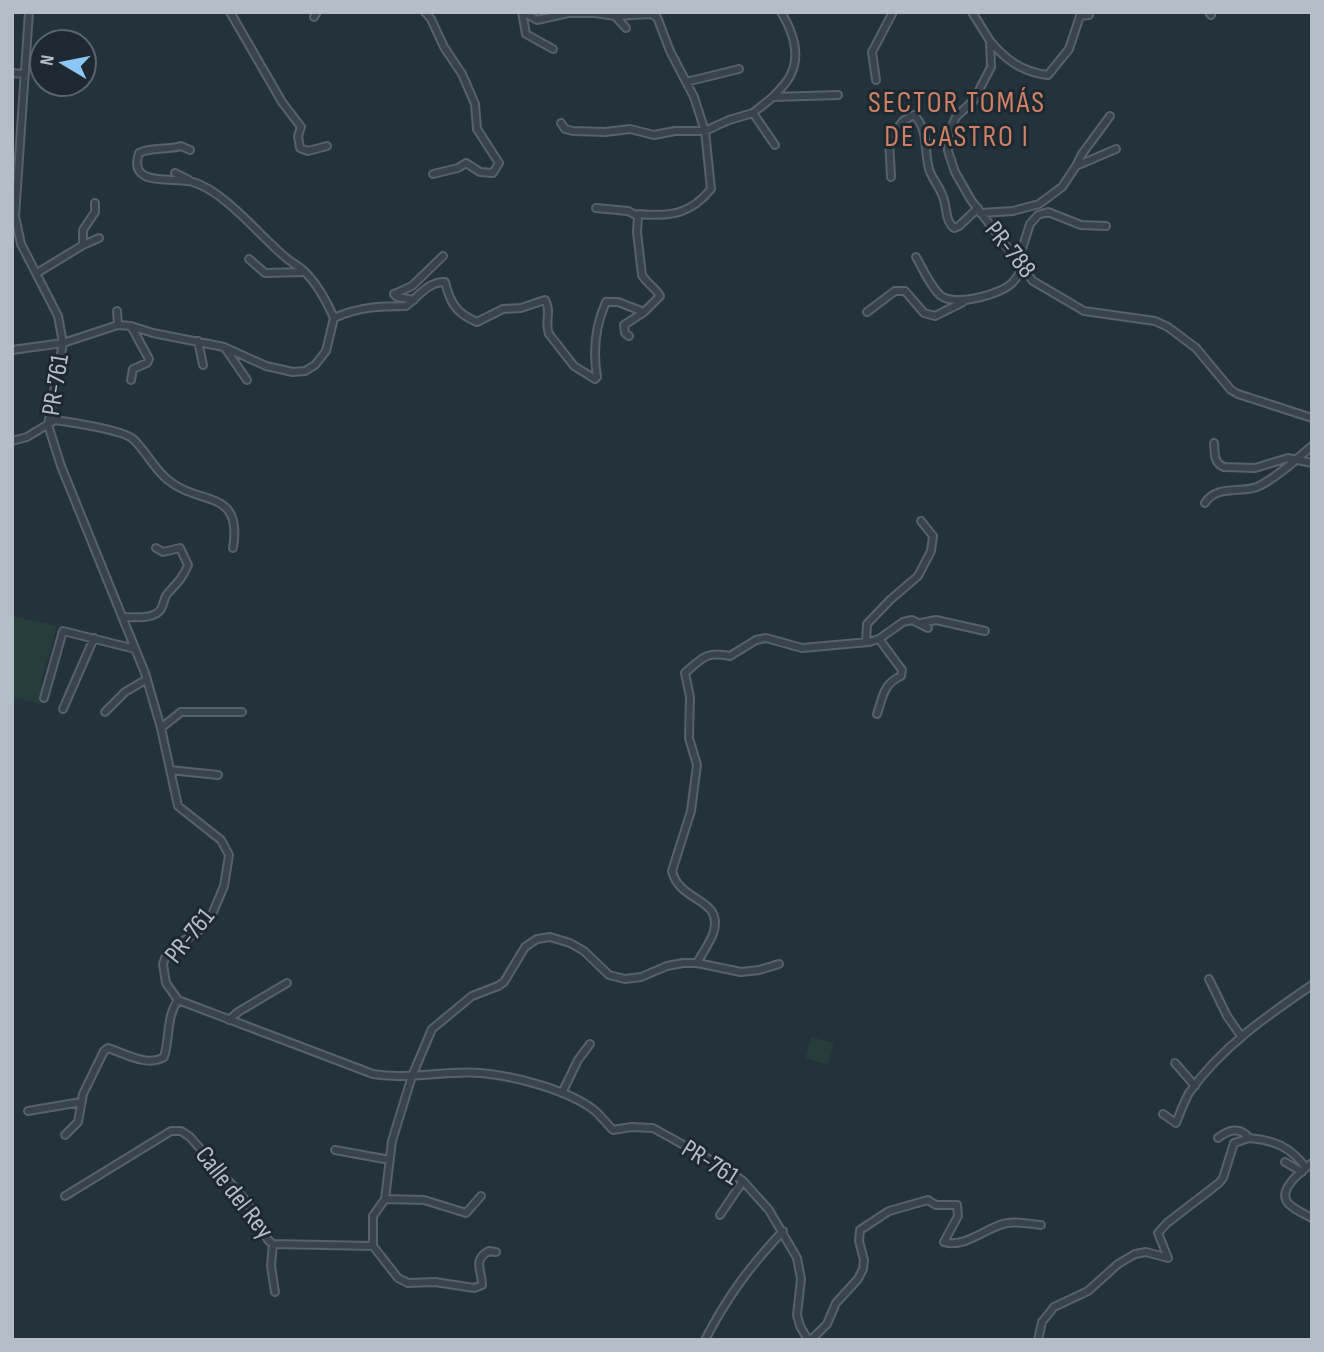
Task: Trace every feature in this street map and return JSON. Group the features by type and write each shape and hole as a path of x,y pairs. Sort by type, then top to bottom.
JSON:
{"street":[{"name":"PR-761","path":"29,12 14,217 21,244 58,316 63,343 48,425 61,466 147,680 161,728 178,806 220,840 229,855 224,886 211,917 201,929 176,946 165,958 163,964 166,983 178,1000 373,1074 390,1077 481,1073 531,1083 562,1093 594,1110 613,1130 631,1127 653,1129 718,1164 743,1181 769,1210 797,1258 801,1279 797,1315 809,1340"},
{"path":"230,12 282,102 301,127 298,136 300,148 308,151 327,146"},
{"path":"425,12 461,74 475,104 477,129 499,163 493,173 480,173 466,163 458,168 433,174"},
{"path":"522,12 537,20 568,13 657,17 670,51 694,97 705,131 711,178 711,189 708,193 697,205 681,213 664,216 638,216 628,211 596,208"},
{"path":"522,12 526,34 553,49"},
{"path":"561,123 565,129 573,131 605,132 630,129 654,135 675,131 705,131 753,113 773,97 792,73 796,45 782,12"},
{"path":"876,80 873,52 893,12"},
{"path":"972,12 1006,60 1038,74 1048,75 1069,48 1080,16 1089,15"},
{"path":"613,14 626,28"},
{"name":"PR-788","path":"990,41 991,67 974,100 956,117 948,135 948,151 956,172 979,211 1028,277 1084,311 1161,323 1196,348 1231,390 1311,416"},
{"path":"686,82 738,69"},
{"path":"12,73 25,74"},
{"path":"773,97 838,95"},
{"path":"753,113 775,145"},
{"path":"891,177 889,141 903,121 914,116 921,122 929,171 943,196 949,224 954,228 979,211 1013,211 1039,204 1062,187 1110,116"},
{"path":"190,150 181,146 144,150 139,153 136,162 139,171 149,178 176,182 192,181"},
{"path":"1076,166 1116,149"},
{"path":"12,350 63,343 118,325 224,347 266,366 293,372 305,371 315,365 326,351 334,318 326,300 305,272 284,257 235,209 218,195 175,173"},
{"path":"83,245 83,230 95,212 95,202"},
{"path":"1018,261 1030,225 1038,215 1048,212 1081,225 1106,226"},
{"path":"629,336 625,333 624,325 644,312 660,296 642,275 638,216"},
{"path":"37,273 99,238"},
{"path":"12,250 21,244"},
{"path":"414,300 397,298 394,294 412,286 443,256"},
{"path":"916,257 938,294 947,300 966,300"},
{"path":"249,260 265,273 305,272"},
{"path":"867,312 895,291 905,291 924,313 935,316 966,300 1000,291 1012,283 1022,269"},
{"path":"334,318 352,309 407,306 431,284 441,281 445,282 455,309 464,317 477,322 503,309 521,309 545,300 549,306 546,328 549,334 574,366 595,379 596,334 606,302 618,302 644,312"},
{"path":"117,311 118,325"},
{"path":"131,326 149,359 147,363 133,369 131,380"},
{"path":"198,341 203,365"},
{"path":"224,347 247,380"},
{"path":"14,438 27,437 55,421 131,436 168,480 211,498 232,515 237,528 233,548"},
{"path":"1214,443 1214,457 1220,466 1224,467 1255,468 1288,458 1312,463"},
{"path":"1205,503 1208,498 1223,491 1258,486 1312,446"},
{"path":"866,642 867,624 918,576 931,551 933,536 921,521"},
{"path":"123,617 147,617 157,614 163,606 166,594 176,587 185,574 188,565 180,548 163,552 156,548"},
{"path":"697,963 713,932 715,918 708,905 683,892 673,879 671,871 691,811 697,765 689,738 690,697 685,673 705,656 715,653 730,656 756,640 766,638 802,648 879,639 903,622 912,620 928,628"},
{"path":"921,623 936,620 985,631"},
{"path":"44,698 63,631 135,649"},
{"path":"63,709 94,638"},
{"path":"877,715 887,685 901,676 902,670 879,639"},
{"path":"105,712 125,692 147,680"},
{"path":"161,728 181,712 242,712"},
{"path":"170,770 218,775"},
{"path":"496,1252 489,1251 479,1258 477,1265 482,1284 474,1289 435,1282 408,1283 398,1278 373,1246 373,1216 385,1199 392,1141 412,1076 432,1030 472,996 504,982 525,947 537,939 551,937 570,943 584,951 609,975 625,979 641,977 667,966 697,963 741,972 779,964"},
{"path":"1209,979 1227,1016 1241,1036"},
{"path":"229,1020 287,983"},
{"path":"1163,1114 1176,1123 1189,1094 1241,1036 1312,985"},
{"path":"65,1135 78,1122 83,1094 104,1051 108,1048 145,1061 156,1062 164,1057 169,1042 171,1011 178,1000"},
{"path":"562,1093 578,1060 590,1044"},
{"path":"1175,1063 1195,1086"},
{"path":"28,1111 81,1102"},
{"path":"1218,1138 1235,1130 1247,1134 1249,1138"},
{"name":"Calle del Rey","path":"65,1196 171,1131 181,1131 190,1137 247,1202 268,1240 273,1244 373,1246"},
{"path":"1038,1340 1042,1322 1054,1307 1088,1291 1118,1264 1135,1254 1146,1252 1168,1258 1158,1233 1219,1183 1234,1143 1249,1138 1268,1140 1296,1154 1306,1168"},
{"path":"335,1150 390,1160"},
{"path":"1285,1162 1306,1168"},
{"path":"1306,1168 1287,1187 1285,1198 1289,1204 1312,1218"},
{"path":"720,1214 743,1181"},
{"path":"385,1199 424,1200 466,1213 481,1196"},
{"path":"809,1340 827,1324 836,1303 858,1279 863,1269 860,1230 889,1211 928,1200 936,1205 957,1205 958,1216 944,1242 950,1244 1007,1222 1041,1225"},
{"path":"705,1340 722,1307 747,1269 783,1231"},
{"path":"273,1244 271,1266 275,1292"}],"green space":[{"path":"12,616 57,626 41,682 46,684 41,704 12,697"},
{"path":"811,1037 834,1043 828,1065 805,1058"}],"district":[{"name":"SECTOR TOMÁS DE CASTRO I","path":"957,120"}]}
